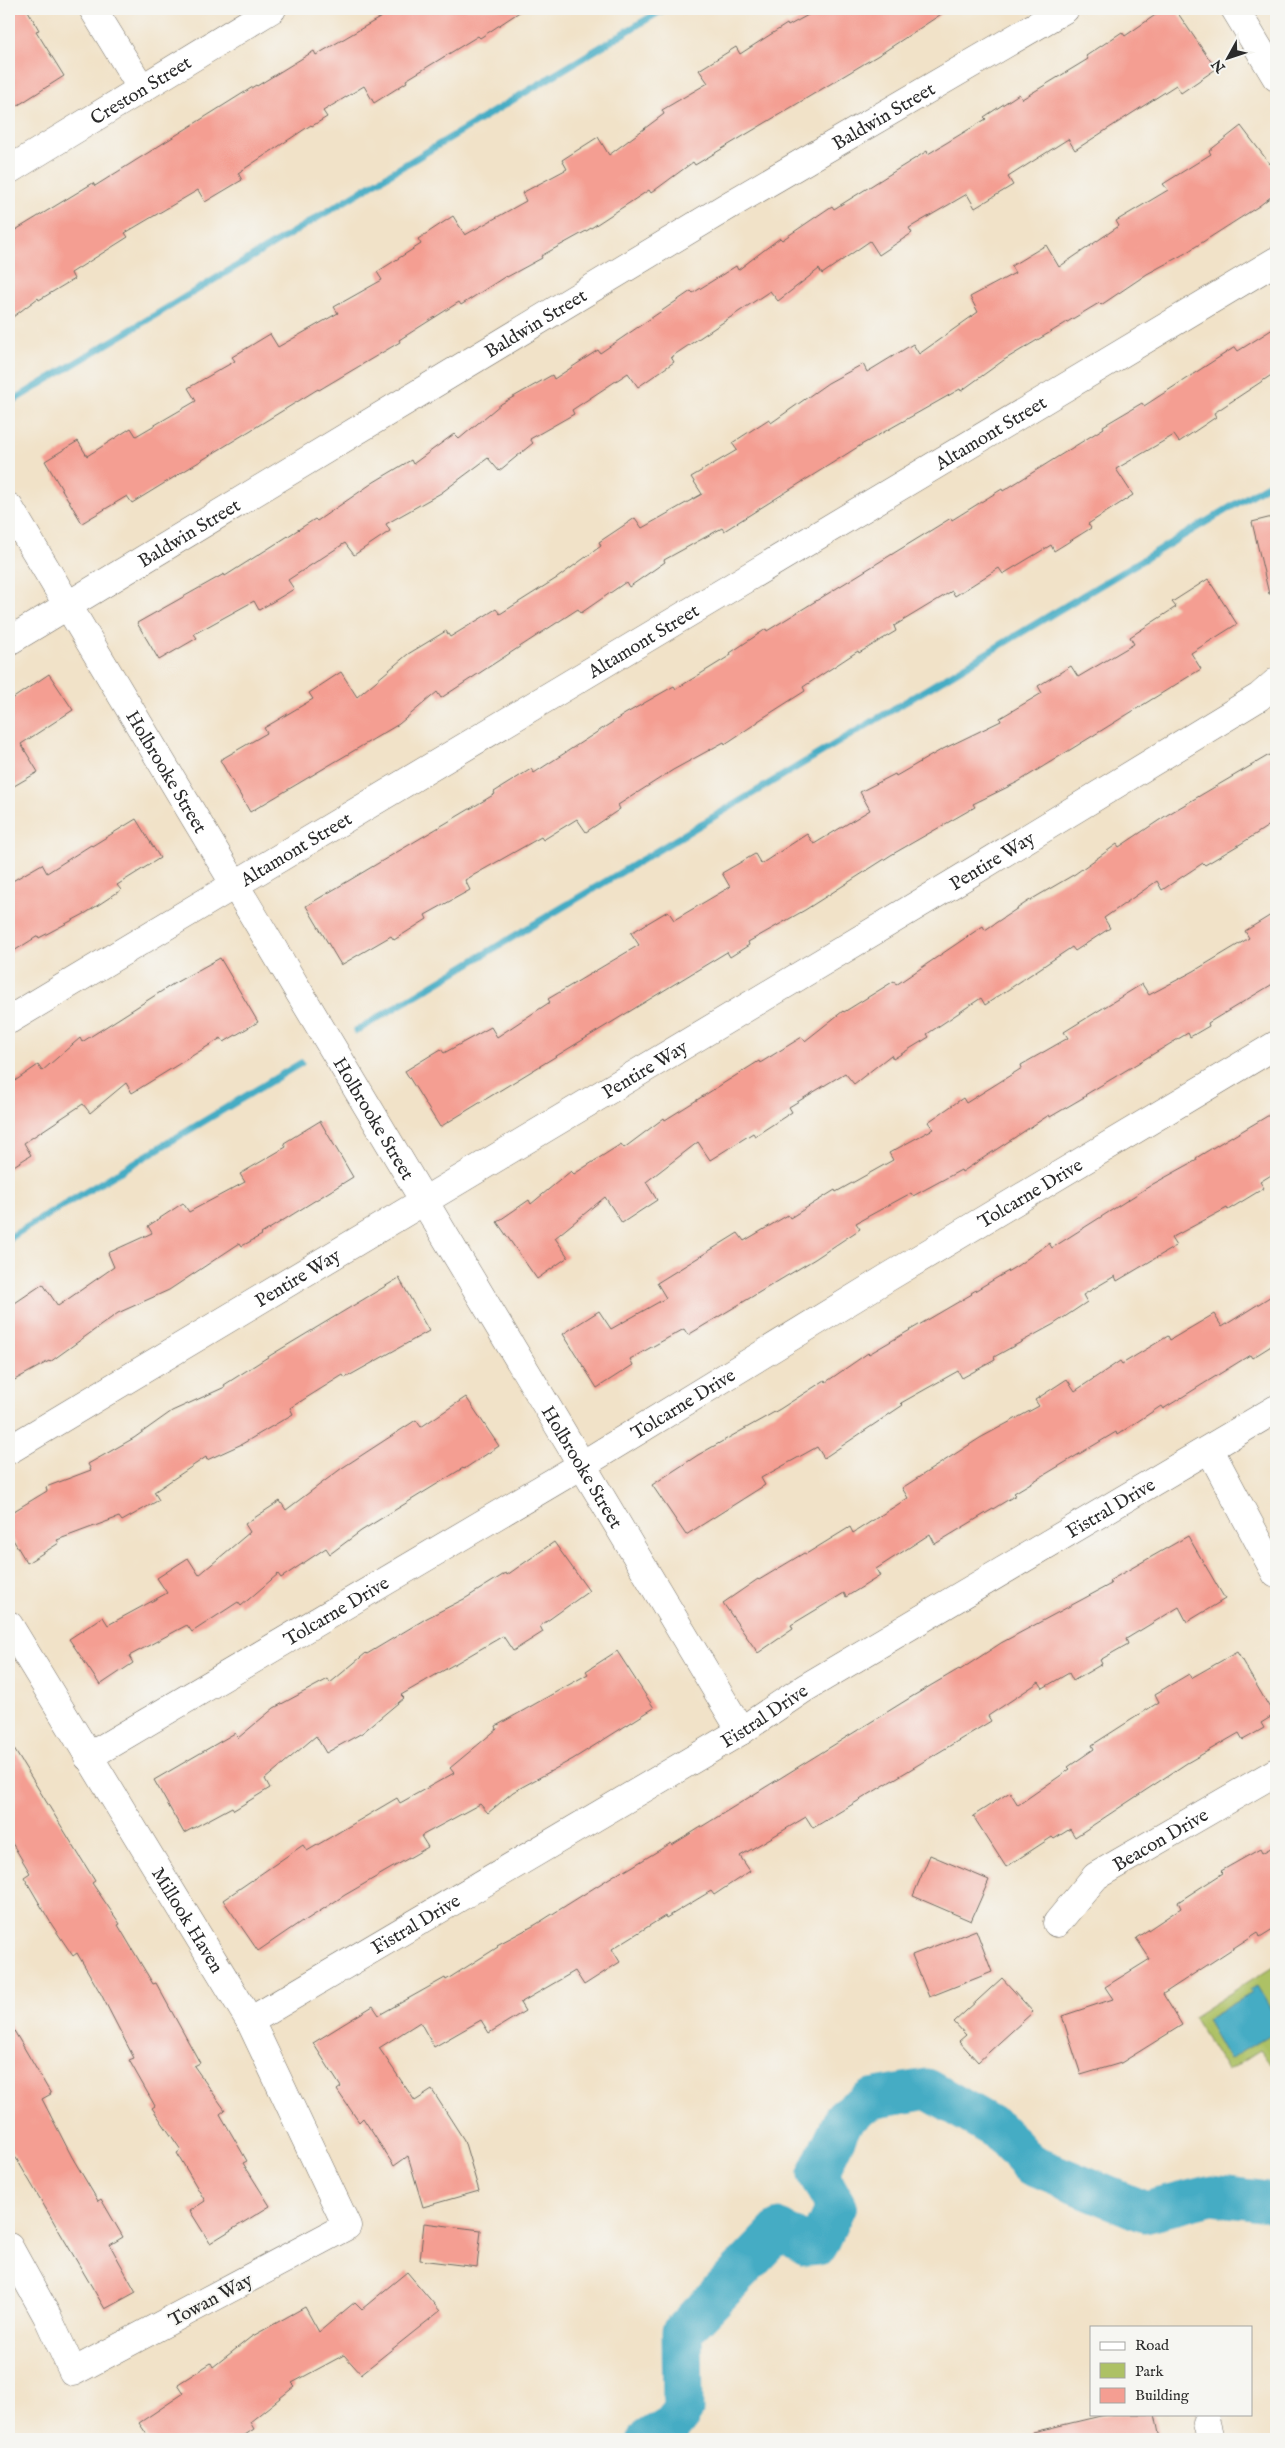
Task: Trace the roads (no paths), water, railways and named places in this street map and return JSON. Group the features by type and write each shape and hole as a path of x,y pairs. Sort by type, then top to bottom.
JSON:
{"street":[{"path":"93,9 142,89"},
{"name":"Creston Street","path":"9,170 272,9"},
{"name":"Baldwin Street","path":"9,641 728,206 1064,9"},
{"path":"1235,9 1276,78"},
{"name":"Altamont Street","path":"9,1020 236,886 369,804 1276,262"},
{"name":"Holbrooke Street","path":"9,507 740,1731"},
{"name":"Pentire Way","path":"9,1450 976,870 1259,697 1276,682"},
{"name":"Tolcarne Drive","path":"88,1757 582,1466 887,1278 1276,1044"},
{"name":"Fistral Drive","path":"250,2021 740,1731 805,1688 1210,1450 1276,1409"},
{"path":"1210,1450 1276,1574"},
{"name":"Millook Haven","path":"9,1625 250,2021 348,2226"},
{"name":"Beacon Drive","path":"1057,1923 1096,1876 1276,1772"},
{"name":"Towan Way","path":"9,2247 47,2316 73,2372 348,2226"}],"water":[{"path":"1257,1986 1276,2018 1276,2033 1229,2060 1206,2020 1252,1993 1250,1990"}],"waterway":[{"path":"9,403 664,9"},
{"path":"356,1031 1276,480"},
{"path":"9,1238 301,1063"},
{"path":"648,2439 671,2425 683,2410 682,2332 780,2230 807,2246 818,2245 836,2206 818,2174 845,2117 871,2099 927,2089 998,2130 1029,2164 1145,2212 1212,2195 1276,2203"}]}
